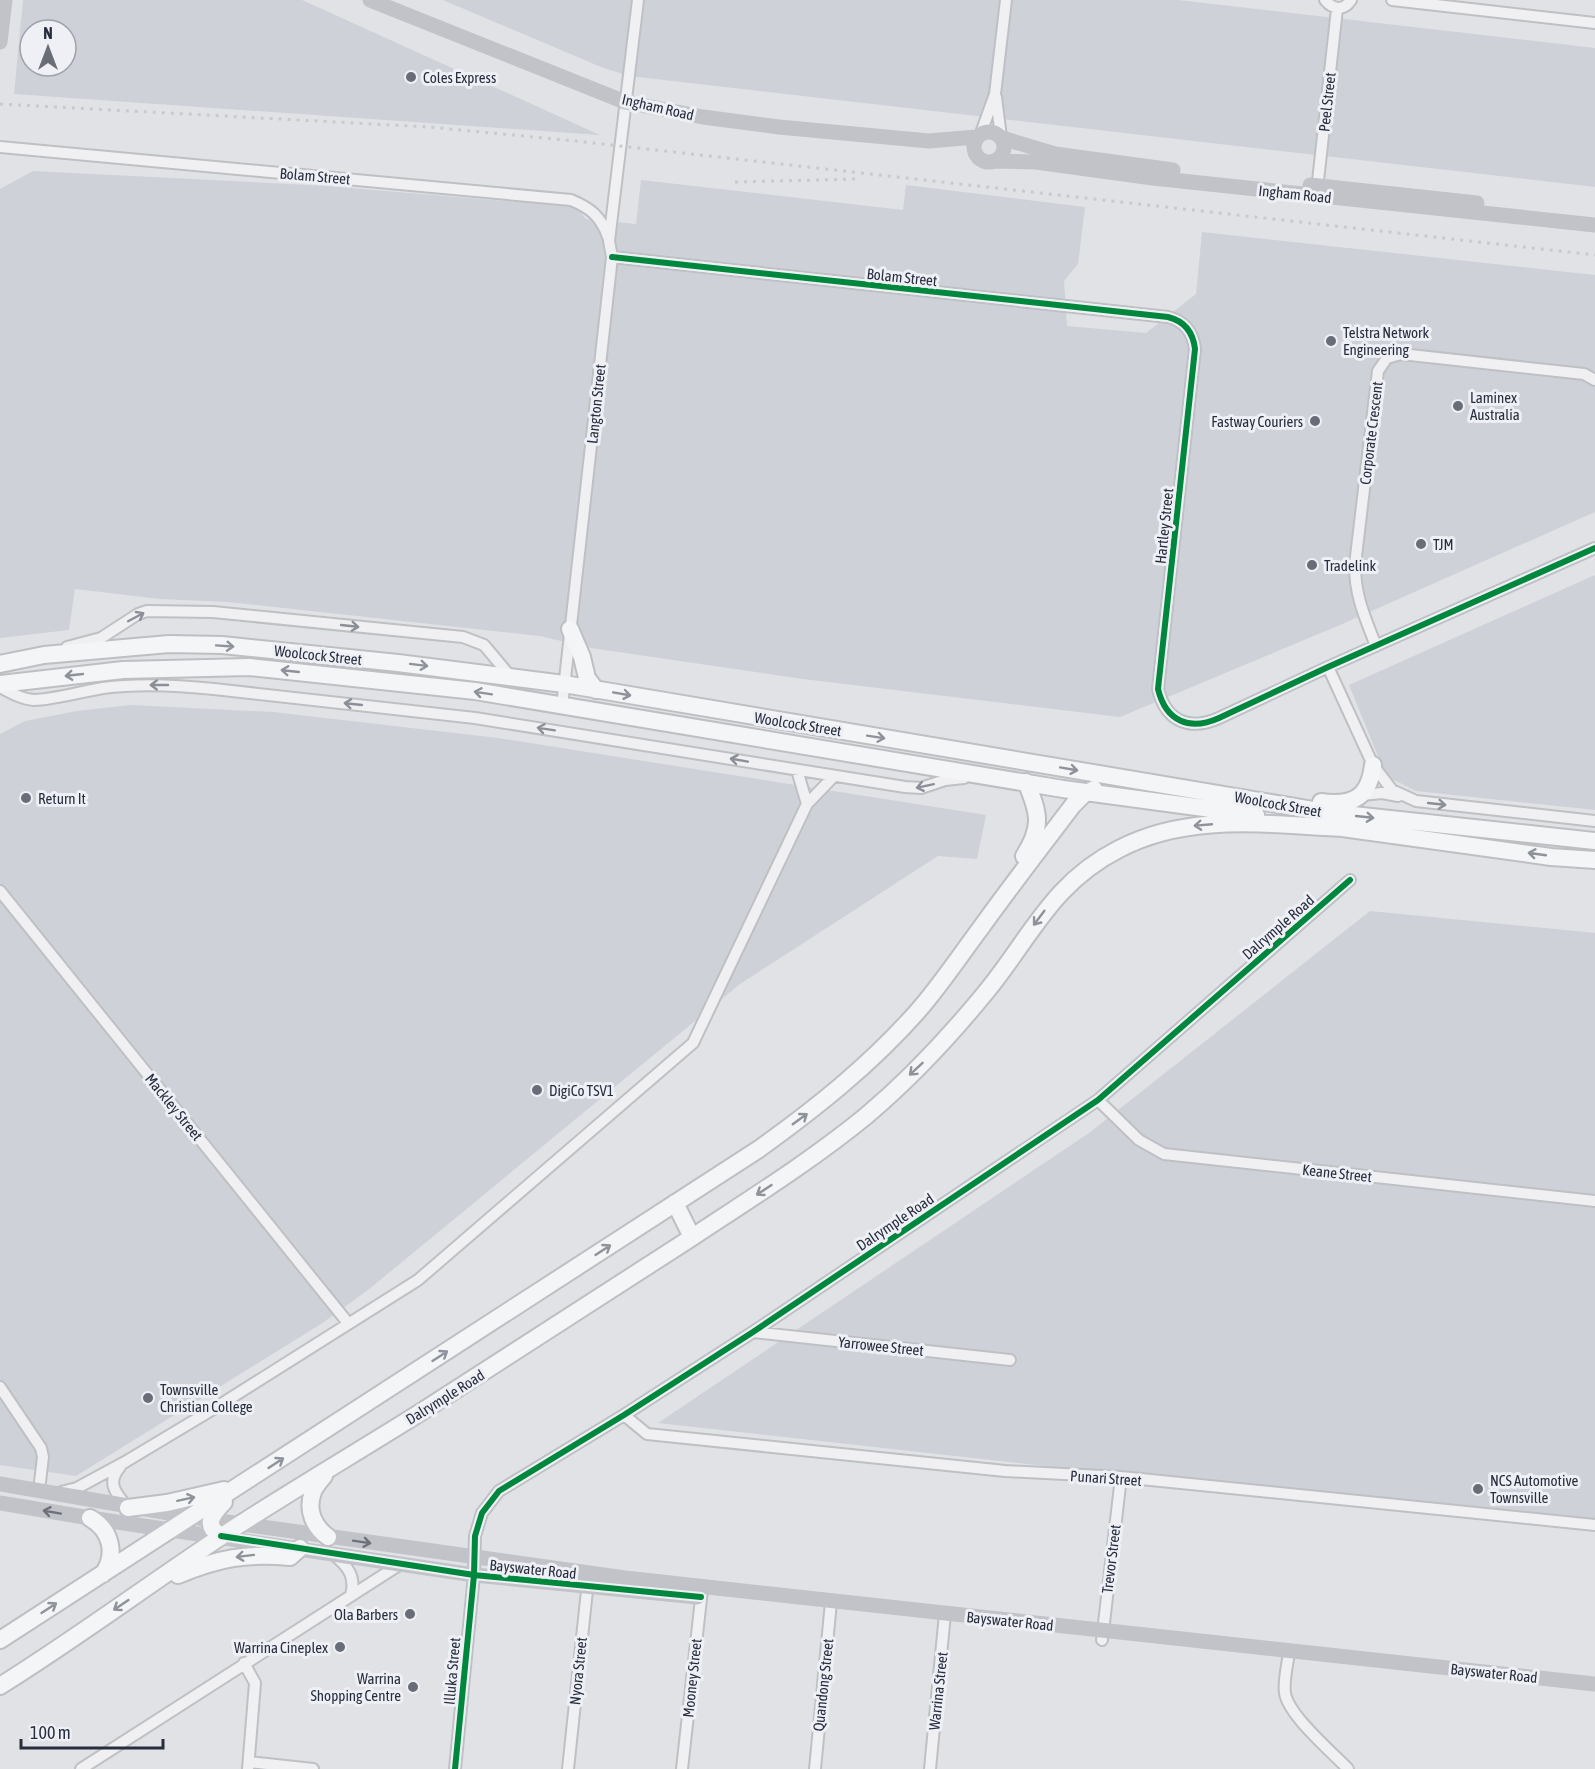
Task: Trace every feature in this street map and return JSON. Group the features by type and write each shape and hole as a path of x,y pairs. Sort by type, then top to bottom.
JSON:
{"main road":[{"path":"0,42 5,0"},
{"name":"Ingham Road","path":"369,0 625,102 703,117 929,141 975,154"},
{"path":"992,131 1002,137 1005,149 1003,154 994,161 983,161 975,154 974,142 978,135 992,131"},
{"name":"Ingham Road","path":"929,141 978,135"},
{"name":"Ingham Road","path":"1002,137 1054,154 1317,191 1595,225"},
{"name":"Ingham Road","path":"994,161 1045,163 1153,178 1595,215"},
{"path":"570,629 582,657 587,678 596,690"},
{"name":"Woolcock Street","path":"0,664 44,655 169,644 222,645 510,676 1325,812 1595,841"},
{"name":"Woolcock Street","path":"0,685 123,670 249,667 475,691 1026,782 1551,857 1595,860"},
{"path":"1240,797 1347,802 1362,795 1369,787 1373,765"},
{"path":"978,931 1072,805 1090,791 1115,780 1126,778"},
{"path":"1126,778 1118,786 1118,791 1126,796"},
{"path":"0,1640 759,1149 822,1103 871,1059 917,1012 958,962 978,931 1034,838 1037,809 1026,782"},
{"name":"Dalrymple Road","path":"0,1686 221,1536 557,1326 798,1167 876,1107 931,1055 988,989 1055,897 1096,862 1144,838 1196,825 1223,823 1345,828"},
{"path":"675,1203 692,1237"},
{"path":"325,1472 313,1492 310,1509 316,1525 328,1537"},
{"name":"Bayswater Road","path":"0,1484 128,1508 474,1558 588,1580"},
{"path":"128,1508 206,1495 244,1484"},
{"path":"221,1536 213,1532 211,1520 219,1507 244,1484"},
{"name":"Bayswater Road","path":"0,1503 474,1575 588,1580 1289,1656 1595,1693"},
{"path":"90,1518 103,1529 110,1545 110,1558 103,1574"},
{"path":"150,1586 199,1566 224,1559 258,1554 290,1557 300,1548"},
{"name":"Bayswater Road","path":"1289,1656 1595,1684"}],"street":[{"name":"Langton Street","path":"562,706 612,258 609,241 638,0"},
{"path":"978,135 995,94 1006,0"},
{"path":"1325,0 1329,6 1337,9 1344,7 1351,0"},
{"path":"1392,0 1595,23"},
{"name":"Peel Street","path":"1317,191 1337,9"},
{"path":"995,94 1002,137"},
{"name":"Bolam Street","path":"0,147 571,200 589,208 604,225 609,241"},
{"name":"Bolam Street","path":"612,258 1168,317 1187,328"},
{"name":"Hartley Street","path":"1187,328 1193,338 1195,348 1158,689 1167,711 1180,720 1199,725 1207,724 1328,667"},
{"name":"Corporate Crescent","path":"1376,646 1359,603 1355,585 1355,565 1378,371 1387,358 1401,354 1584,374 1595,380"},
{"path":"1402,796 1385,784 1373,765 1328,667 1595,548"},
{"path":"44,655 101,638 138,614 147,611 213,612 463,637 484,645 510,676"},
{"path":"0,685 24,698 36,700 106,688 140,685 214,688 475,718 921,788 952,778 1003,778"},
{"path":"796,770 807,804"},
{"path":"55,1493 77,1488 125,1462 418,1280 693,1043 807,804 834,776"},
{"path":"1362,795 1382,793 1416,801 1595,821"},
{"name":"Dalrymple Road","path":"474,1575 478,1521 487,1505 499,1491 624,1415 753,1332 1098,1100 1350,880"},
{"name":"Mackley Street","path":"0,891 348,1323"},
{"name":"Keane Street","path":"1098,1100 1139,1140 1164,1154 1595,1201"},
{"name":"Yarrowee Street","path":"753,1332 1010,1360"},
{"path":"0,1388 41,1448 43,1457 39,1490"},
{"name":"Punari Street","path":"624,1415 646,1434 1005,1472 1121,1478 1595,1526"},
{"path":"125,1462 115,1473 112,1484 128,1508"},
{"name":"Trevor Street","path":"1102,1636 1121,1478"},
{"path":"334,1555 350,1571 353,1584 351,1595"},
{"path":"81,1769 399,1564"},
{"name":"Illuka Street","path":"455,1769 474,1575"},
{"name":"Nyora Street","path":"568,1769 588,1580"},
{"name":"Mooney Street","path":"682,1769 702,1592"},
{"name":"Quandong Street","path":"815,1769 831,1606"},
{"name":"Warrina Street","path":"930,1769 945,1618"},
{"path":"1289,1656 1285,1687 1290,1706 1348,1769"},
{"path":"244,1663 255,1683 249,1766 313,1769"}],"shaded area":[{"path":"23,0 302,0 600,135 14,94 18,52 18,78 78,78 78,18 21,18"},
{"path":"443,0 1178,0 1595,48 1595,187 629,76 601,67"},
{"path":"33,171 328,186 576,207 586,219 636,224 641,180 903,210 906,185 1085,207 1078,264 1064,281 1067,326 1146,333 1196,294 1202,232 1595,275 1595,512 1340,625 1120,717 803,679 591,648 540,636 228,602 160,599 75,589 69,630 0,638 0,189"},
{"path":"1595,575 1595,810 1416,791 1386,776 1349,685"},
{"path":"131,705 273,712 498,738 986,815 977,859 938,856 740,984 368,1290 321,1324 76,1476 0,1465 0,734 25,721 77,711"},
{"path":"1370,911 1595,933 1595,1527 658,1423 1089,1133"}],"railway":[{"path":"0,104 429,127 575,141 1595,255"},
{"path":"735,182 856,179"}],"cycle path":[{"path":"612,257 1168,317 1183,324 1190,332 1195,349 1158,689 1167,709 1181,721 1198,724 1219,718 1595,548"},
{"path":"455,1769 474,1575 475,1536 482,1513 499,1491 624,1415 753,1332 1098,1100 1350,880"},
{"path":"221,1536 474,1575 701,1597"}],"place":[{"name":"Coles Express","path":"411,77"},
{"name":"Telstra Network Engineering","path":"1331,341"},
{"name":"Laminex Australia","path":"1458,406"},
{"name":"Fastway Couriers","path":"1315,421"},
{"name":"TJM","path":"1421,544"},
{"name":"Tradelink","path":"1312,565"},
{"name":"Return It","path":"26,798"},
{"name":"DigiCo TSV1","path":"537,1090"},
{"name":"Townsville Christian College","path":"148,1398"},
{"name":"NCS Automotive Townsville","path":"1478,1489"},
{"name":"Ola Barbers","path":"410,1614"},
{"name":"Warrina Cineplex","path":"340,1647"},
{"name":"Warrina Shopping Centre","path":"413,1687"}]}
